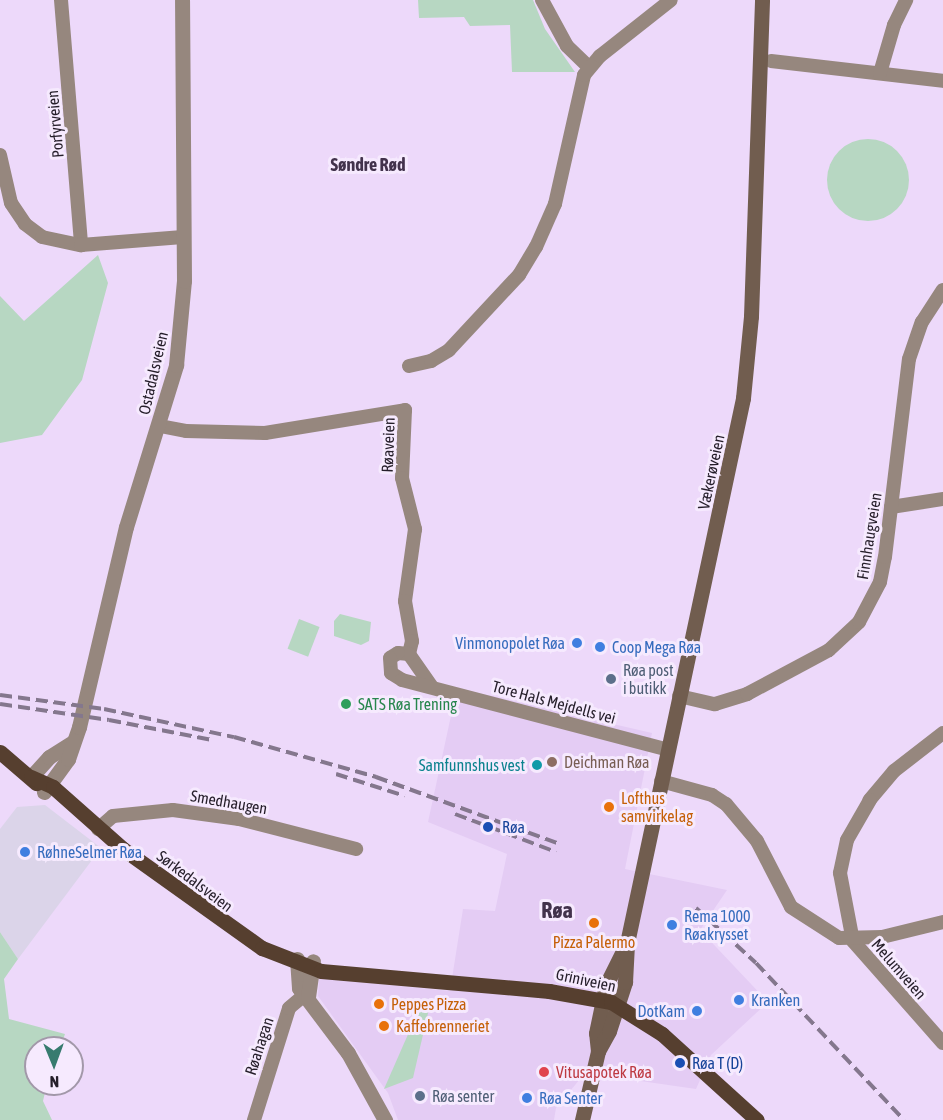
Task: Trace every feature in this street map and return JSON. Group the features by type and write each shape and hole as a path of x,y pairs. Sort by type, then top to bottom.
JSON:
{"main road":[{"name":"Vækerøveien","path":"582,1120 598,1051 619,1005 627,972 627,943 743,398 751,316 762,0"},
{"name":"Sørkedalsveien","path":"0,752 47,789 78,807 93,825 230,929 301,962"},
{"name":"Vækerøveien","path":"598,1051 596,1033 609,977 627,943"},
{"name":"Griniveien","path":"301,962 367,974 549,991 619,1005 662,1034 757,1120"}],"street":[{"name":"Porfyrveien","path":"60,0 81,245"},
{"name":"Ostadalsveien","path":"47,789 68,759 129,519 160,426 181,335 182,0"},
{"path":"542,0 567,46 589,67"},
{"path":"409,366 431,361 449,350 528,263 555,204 579,89 589,67 671,0"},
{"path":"880,74 906,0"},
{"path":"771,61 943,81"},
{"path":"0,156 5,188 25,224 55,242 81,245 183,237"},
{"name":"Finnhaugveien","path":"679,696 705,703 731,700 801,666 845,638 859,622 880,582 909,359 922,322 943,290"},
{"name":"Røaveien","path":"160,426 186,430 265,433 405,410 402,478 415,523 405,601 412,641 409,654"},
{"path":"891,507 943,499"},
{"name":"Tore Hals Mejdells vei","path":"409,654 398,653 390,658 391,673 402,680 668,750"},
{"path":"409,654 432,687"},
{"name":"Melumveien","path":"943,733 882,784 847,840 840,873 853,941 943,1043"},
{"path":"31,777 49,757 73,742"},
{"path":"662,782 712,795 726,804 757,841 791,907 819,927 853,941 943,922"},
{"name":"Smedhaugen","path":"93,825 113,816 173,810 238,819 356,849"},
{"path":"301,962 297,984 307,994 360,1072 385,1120"},
{"name":"Røahagan","path":"254,1120 289,1008 307,994"}],"shaded area":[{"path":"457,688 652,733 625,869 727,890 700,930 768,1002 711,1055 696,1089 585,1073 556,1108 554,1120 398,1120 388,1093 318,996 319,978 450,991 463,909 495,911 507,854 428,822"},
{"path":"45,805 101,848 18,959 0,932 0,829 17,807"}],"green space":[{"path":"418,0 533,0 545,29 575,72 512,72 510,25 470,26 464,17 419,18"},
{"path":"868,139 884,142 897,151 906,164 909,180 906,196 897,209 884,218 868,221 852,218 839,209 830,196 827,180 830,164 839,151 852,142"},
{"path":"98,255 108,283 82,380 42,435 0,443 0,296 24,321"},
{"path":"340,614 371,622 369,641 361,645 334,636 334,621"},
{"path":"299,619 320,627 308,657 288,649"},
{"path":"0,932 18,959 4,979 9,1019 65,1034 64,1036 24,1036 24,1096 44,1096 43,1101 52,1120 0,1120"},
{"path":"424,998 431,1000 413,1078 384,1089"}],"railway":[{"path":"0,695 104,709 234,737 376,777 560,844"},
{"path":"0,704 109,720 212,740"},
{"path":"336,774 405,796"},
{"path":"455,814 556,852"},
{"path":"696,908 756,963 904,1120"}],"place":[{"name":"Vinmonopolet Røa","path":"577,643"},
{"name":"Coop Mega Røa","path":"600,647"},
{"name":"Røa post i butikk","path":"611,679"},
{"name":"SATS Røa Trening","path":"346,704"},
{"name":"Deichman Røa","path":"552,762"},
{"name":"Samfunnshus vest","path":"537,765"},
{"name":"Lofthus samvirkelag","path":"609,807"},
{"name":"Røa","path":"488,827"},
{"name":"RøhneSelmer Røa","path":"25,852"},
{"name":"Pizza Palermo","path":"594,923"},
{"name":"Rema 1000 Røakrysset","path":"672,925"},
{"name":"Kranken","path":"739,1000"},
{"name":"Peppes Pizza","path":"379,1004"},
{"name":"DotKam","path":"697,1011"},
{"name":"Kaffebrenneriet","path":"384,1026"},
{"name":"Røa T (D)","path":"680,1063"},
{"name":"Vitusapotek Røa","path":"544,1072"},
{"name":"Røa senter","path":"420,1096"},
{"name":"Røa Senter","path":"527,1098"}],"district":[{"name":"Søndre Rød","path":"368,165"},
{"name":"Røa","path":"557,911"}]}
